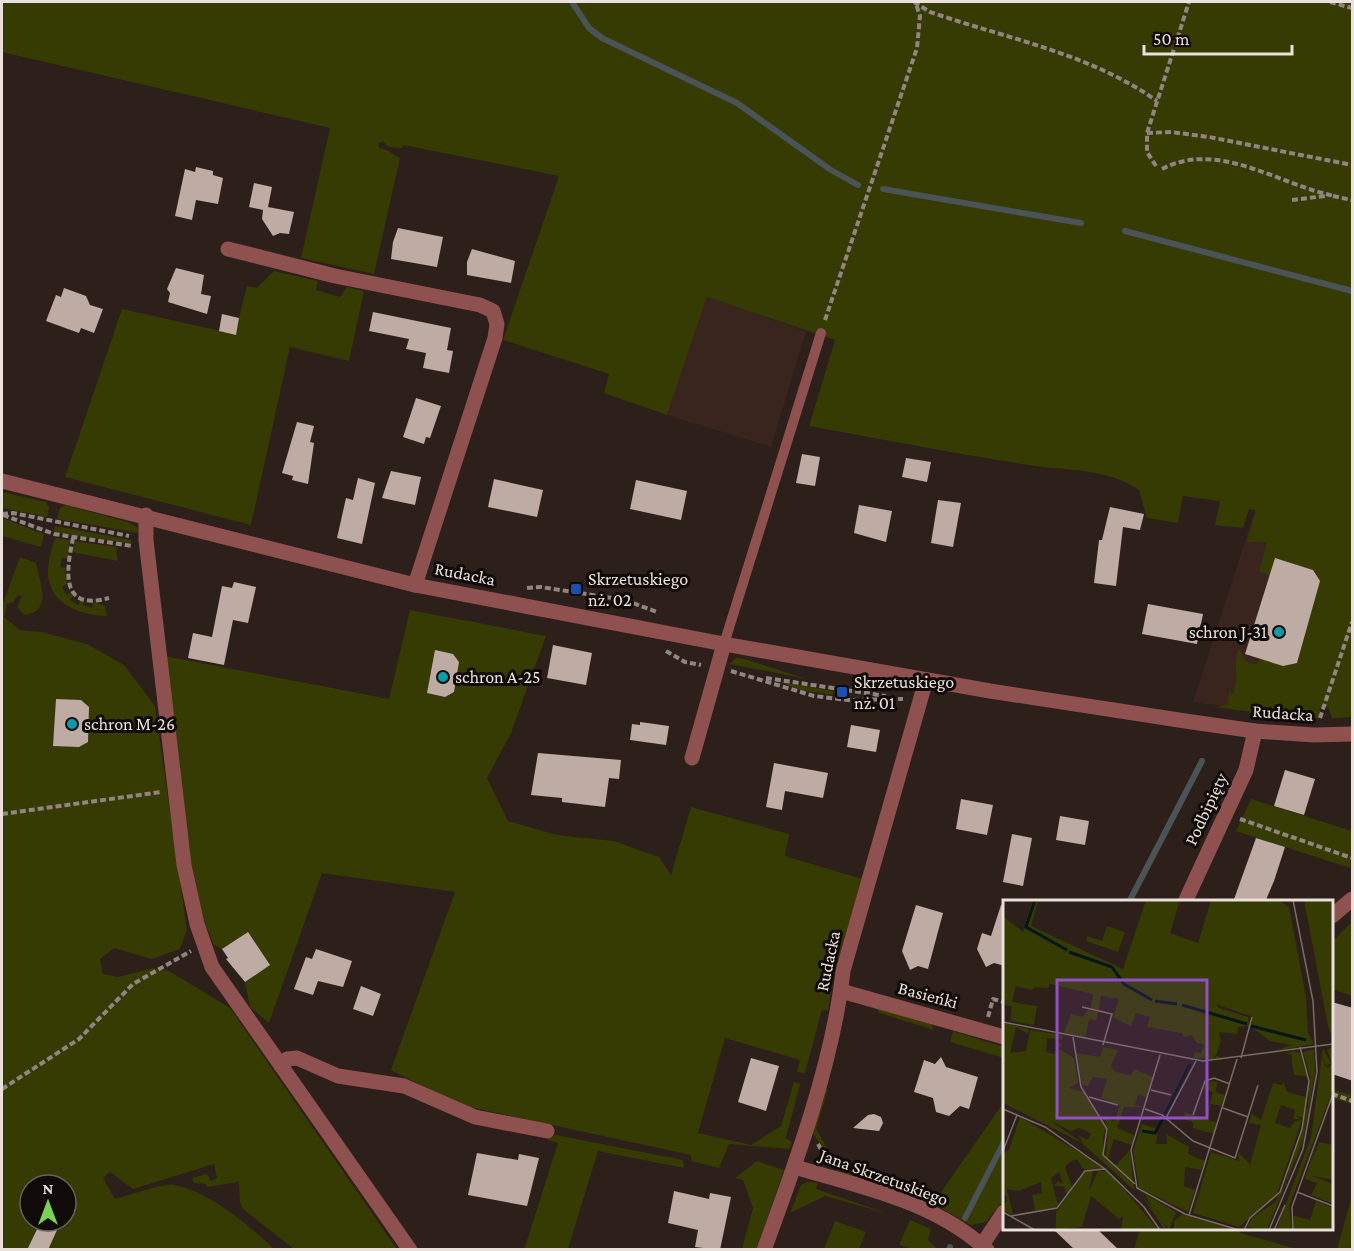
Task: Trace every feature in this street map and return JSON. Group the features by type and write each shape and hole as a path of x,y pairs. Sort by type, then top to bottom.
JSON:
{"street":[{"path":"228,249 335,276 480,305 493,311 497,324 495,338 416,585"},
{"name":"Rudacka","path":"2,481 146,515 416,585 724,644 926,680 1254,731 1314,735 1353,734"},
{"path":"146,515 146,540 184,865 212,967 410,1250"},
{"path":"692,758 724,644"},
{"name":"Rudacka","path":"764,1250 795,1167 842,991 843,971 926,680"},
{"name":"Podbipięty","path":"1186,900 1246,770 1254,731"},
{"path":"1333,915 1353,899"},
{"name":"Basieńki","path":"842,991 1003,1036"},
{"path":"281,1066 286,1059 296,1058 328,1074 404,1086 475,1117 547,1131"},
{"name":"Jana Skrzetuskiego","path":"795,1167 926,1209 984,1247"},
{"path":"984,1247 1003,1215"}],"lane":[{"path":"724,644 821,333"}],"path":[{"path":"1156,166 1148,152 1147,133 1189,2"},
{"path":"1330,2 1353,8"},
{"path":"915,3 930,12 1089,63 1134,85 1157,100"},
{"path":"821,333 917,48 920,16 915,3"},
{"path":"1147,133 1171,132 1209,137 1353,165"},
{"path":"1162,169 1185,161 1228,162 1285,178 1318,193 1353,200"},
{"path":"1292,200 1335,196"},
{"path":"2,514 13,513 146,540"},
{"path":"2,514 54,534 73,538 132,546 146,540"},
{"path":"73,538 66,571 68,583 75,594 83,598 100,600 109,598"},
{"path":"1314,735 1353,622"},
{"path":"759,678 781,679 896,698"},
{"path":"2,814 174,790"},
{"path":"1234,818 1353,858"},
{"path":"2,1089 79,1040 133,984 204,943"},
{"path":"1333,1094 1353,1101"},
{"path":"804,1135 812,1137 824,1153 830,1167 827,1177"}],"shaded area":[{"path":"707,297 806,331 771,447 667,415"},
{"path":"1261,492 1352,516 1311,717 1193,702"}],"green space":[{"path":"2,2 1352,2 1352,717 1332,718 1328,707 1320,708 1319,718 1288,717 1216,707 1228,704 1229,691 1233,694 1235,689 1236,660 1239,649 1244,660 1251,663 1256,664 1260,659 1297,663 1320,581 1313,570 1275,558 1270,575 1259,572 1267,542 1247,542 1256,510 1249,509 1243,528 1215,525 1220,501 1183,496 1178,523 1147,518 1139,490 1127,483 1100,474 974,456 809,426 835,340 707,297 667,415 604,393 609,374 503,340 559,176 403,145 402,148 389,147 383,142 378,143 379,148 400,158 374,274 301,258 330,128 2,52"},
{"path":"274,271 318,281 316,290 340,297 347,287 364,291 349,361 290,347 251,525 65,477 122,309 235,334 247,286 257,288"},
{"path":"2,492 46,502 49,508 47,517 2,508"},
{"path":"65,505 128,522 137,527 139,533 57,519 60,508"},
{"path":"2,518 44,534 41,547 2,536"},
{"path":"55,526 131,540 131,544 54,532"},
{"path":"55,538 70,540 68,559 62,558 60,567 65,568 67,584 62,587 67,595 71,592 74,595 70,600 78,605 81,599 84,600 83,605 92,608 93,602 105,606 107,616 78,611 69,607 55,594 50,586 48,570"},
{"path":"74,541 116,547 118,561 72,552"},
{"path":"20,557 36,563 42,587 42,602 34,612 25,615 17,607 22,596 18,595 13,603 7,604 4,617 20,630 41,632 87,644 124,665 155,706 187,930 180,949 152,959 114,948 100,959 103,974 118,977 153,968 169,971 230,1008 397,1249 294,1249 243,1209 240,1202 239,1182 207,1187 205,1184 194,1183 192,1178 207,1174 211,1181 217,1178 214,1164 133,1189 110,1172 103,1178 115,1199 169,1185 188,1189 228,1211 274,1249 2,1249 2,606"},
{"path":"410,610 546,636 511,733 487,778 508,821 557,835 614,841 659,857 671,875 691,807 789,834 785,856 862,879 833,977 828,1011 822,1010 805,1073 797,1072 800,1060 725,1038 698,1133 751,1145 781,1126 794,1082 800,1084 786,1138 792,1142 789,1149 729,1144 719,1168 691,1161 691,1155 460,1105 391,1070 455,892 322,873 269,1023 250,1007 245,982 269,965 248,932 222,949 214,945 205,923 191,872 165,656 389,699"},
{"path":"736,658 745,659 807,679 729,664"},
{"path":"777,681 833,691 833,695 800,690"},
{"path":"1251,799 1352,831 1350,868 1236,831"},
{"path":"1352,922 1352,996 1333,989 1333,941"},
{"path":"877,1008 931,1024 934,1030 879,1013"},
{"path":"953,1031 1003,1047 1003,1058 950,1042"},
{"path":"828,1089 816,1129 835,1162 906,1182 937,1198 1003,1103 1003,1201 986,1222 971,1225 932,1203 836,1171 836,1167 812,1132 824,1090"},
{"path":"1333,1089 1352,1095 1352,1104 1333,1098"},
{"path":"551,1134 683,1160 684,1168 598,1151 568,1249 524,1250 558,1143 547,1140"},
{"path":"757,1161 784,1170 757,1249 742,1249 753,1208 743,1180 735,1178"},
{"path":"808,1182 818,1183 816,1189 889,1214 825,1196 790,1213 801,1185"},
{"path":"1352,1196 1350,1249 1337,1249"},
{"path":"910,1220 931,1229 928,1240 937,1249 913,1249 899,1245"},
{"path":"835,1221 866,1232 859,1249 824,1249"},
{"path":"1140,1230 1241,1230 1240,1233 1297,1249 1134,1249"}],"building":[{"path":"196,167 213,171 213,175 223,178 218,204 196,200 192,220 175,216 185,169 195,172"},
{"path":"254,183 272,187 268,207 294,212 289,234 280,233 273,236 262,219 263,210 249,207"},
{"path":"398,228 443,237 437,267 391,259"},
{"path":"472,249 515,261 511,283 467,275 467,262"},
{"path":"176,268 204,275 201,294 211,296 207,314 168,302 170,293 167,289"},
{"path":"64,288 86,296 90,305 103,309 94,333 81,328 79,333 46,321 56,295 61,297"},
{"path":"373,312 451,328 447,350 453,351 449,373 423,368 426,353 406,349 409,339 369,331"},
{"path":"222,314 239,318 236,335 219,331"},
{"path":"416,398 441,406 430,438 426,437 424,444 403,437"},
{"path":"297,422 314,426 310,442 314,443 308,484 292,480 293,476 282,473"},
{"path":"802,454 820,457 815,486 796,483"},
{"path":"906,458 931,462 927,482 902,477"},
{"path":"391,471 421,477 415,505 382,498"},
{"path":"358,478 375,483 362,544 337,538 346,498 353,500"},
{"path":"494,479 543,490 537,517 488,507"},
{"path":"636,480 687,491 681,520 630,509"},
{"path":"938,500 961,503 953,547 931,543"},
{"path":"859,505 892,511 886,542 854,533"},
{"path":"1110,507 1144,514 1140,530 1123,527 1116,586 1094,583 1099,540 1102,540"},
{"name":"schron J-31","path":"1275,558 1313,570 1320,581 1297,663 1283,666 1245,654"},
{"path":"234,582 256,587 248,623 233,620 224,665 188,658 193,633 212,637 222,586 232,588"},
{"path":"1148,604 1203,614 1197,644 1142,634"},
{"path":"553,645 592,653 586,685 547,678"},
{"name":"schron A-25","path":"435,650 453,654 459,662 454,692 445,697 427,693"},
{"name":"schron M-26","path":"56,699 81,700 89,707 88,742 79,747 53,746"},
{"path":"640,722 669,726 666,745 630,740 632,724 640,725"},
{"path":"851,725 880,730 876,752 847,747"},
{"path":"538,753 621,760 619,779 609,778 605,807 562,802 562,798 531,795"},
{"path":"774,763 828,773 823,798 785,791 782,810 766,807"},
{"path":"1285,770 1315,779 1304,815 1274,806"},
{"path":"961,799 993,805 987,835 956,829"},
{"path":"1060,816 1089,821 1085,845 1056,840"},
{"path":"1012,834 1032,838 1023,886 1003,882"},
{"path":"1256,838 1285,847 1266,900 1234,900"},
{"path":"916,905 943,913 928,969 918,966 910,970 902,951"},
{"path":"1001,905 1003,906 1003,965 994,963 986,967 977,949 982,933 991,936"},
{"path":"248,932 270,965 245,982 226,959 228,958 222,949"},
{"path":"316,949 352,961 343,987 318,981 313,995 294,989 306,957 312,959"},
{"path":"361,986 381,994 373,1016 353,1009"},
{"path":"1333,1002 1353,1008 1353,1081 1333,1074"},
{"path":"941,1057 946,1067 978,1077 969,1109 960,1106 949,1116 936,1112 933,1098 914,1092 924,1060 935,1064"},
{"path":"751,1058 779,1066 766,1111 738,1102"},
{"path":"874,1114 881,1117 883,1123 879,1131 853,1128 868,1115"},
{"path":"477,1153 518,1160 519,1154 539,1158 527,1206 468,1195"},
{"path":"674,1191 709,1199 710,1193 731,1197 720,1250 695,1247 698,1230 668,1223"},
{"path":"1054,1230 1098,1230 1119,1250 1075,1250"},
{"path":"35,1233 56,1233 48,1250 27,1250"}],"waterway":[{"path":"572,2 589,28 602,38 737,103 831,170 858,185"},
{"path":"883,189 1081,223"},
{"path":"1125,231 1352,291"},
{"path":"1130,900 1202,761"},
{"path":"965,1218 1003,1144"}],"place":[{"name":"Skrzetuskiego nż. 02","path":"576,589"},
{"name":"schron J-31","path":"1279,632"},
{"name":"schron A-25","path":"443,677"},
{"name":"Skrzetuskiego nż. 01","path":"842,692"},
{"name":"schron M-26","path":"72,724"}]}
